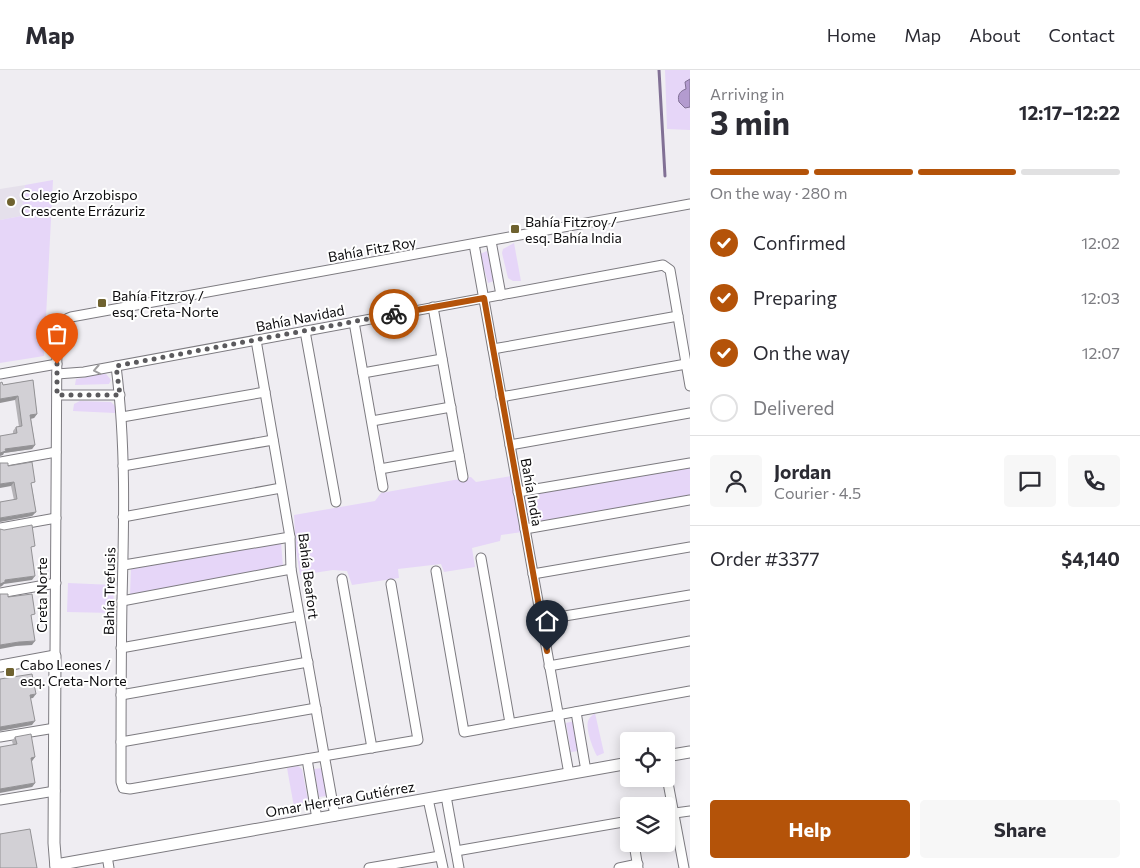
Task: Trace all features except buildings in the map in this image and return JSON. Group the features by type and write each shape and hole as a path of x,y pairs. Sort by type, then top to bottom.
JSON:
{"street":[{"name":"Bahía Fitz Roy","path":"61,323 71,317 690,204"},
{"path":"492,241 501,294"},
{"name":"Bahía India","path":"474,244 569,774"},
{"name":"Bahía Navidad","path":"57,374 78,373 659,265 666,266 670,273 678,316"},
{"path":"434,307 463,477"},
{"path":"493,349 678,316 690,386"},
{"path":"354,322 384,487"},
{"name":"Creta Norte","path":"56,867 57,331 61,323"},
{"path":"305,331 336,502"},
{"name":"Bahía Beafort","path":"256,340 290,536 291,570 335,816"},
{"path":"363,373 442,360"},
{"path":"0,374 57,364"},
{"path":"502,397 686,364"},
{"name":"Bahía Trefusis","path":"116,366 122,417 124,565 122,601 121,782 123,788 128,790 307,759"},
{"path":"122,417 265,392"},
{"path":"57,395 120,395"},
{"path":"372,421 451,408"},
{"path":"510,445 690,413"},
{"path":"122,466 273,440"},
{"path":"0,462 56,452"},
{"path":"380,469 459,455"},
{"path":"518,492 690,462"},
{"path":"123,517 282,488"},
{"path":"525,528 690,500"},
{"path":"0,528 56,518"},
{"path":"124,565 290,536"},
{"path":"533,574 690,547"},
{"path":"481,558 510,723"},
{"path":"122,601 291,570"},
{"path":"436,571 464,732 690,691"},
{"path":"342,579 372,748"},
{"path":"0,592 56,583"},
{"path":"317,818 307,759 418,740 391,584"},
{"path":"541,620 690,595"},
{"path":"122,648 300,616"},
{"path":"549,666 690,642"},
{"path":"0,666 55,656"},
{"path":"121,695 308,662"},
{"path":"121,742 316,708"},
{"path":"576,712 586,771"},
{"path":"0,737 55,728"},
{"path":"675,754 690,752"},
{"name":"Omar Herrera Gutiérrez","path":"56,867 107,856 620,765"},
{"path":"0,800 55,791"},
{"path":"446,796 459,868"},
{"path":"428,799 442,868"},
{"path":"684,868 675,813 690,811"},
{"path":"456,851 620,823"},
{"path":"618,868 638,866 635,852"},
{"path":"107,856 109,868"},
{"path":"370,868 440,856"}],"shaded area":[{"path":"665,70 690,70 690,130 667,129"},
{"path":"690,79 690,107 685,108 679,102 678,97 686,89 685,82"},
{"path":"53,180 44,356 0,363 0,220 21,216 25,185"},
{"name":"Colegio Arzobispo Crescente Errázuriz","path":"25,185 21,216 0,220 0,189"},
{"path":"514,243 521,281 513,281 508,278 502,253 503,249"},
{"path":"487,251 494,281 488,283 480,254"},
{"path":"106,374 111,380 109,384 75,385 76,379"},
{"path":"80,401 111,402 115,406 115,413 73,411 74,404"},
{"path":"690,465 690,497 527,524 524,494"},
{"path":"511,476 522,532 501,535 500,541 472,548 475,567 444,572 441,564 398,569 399,578 352,585 347,571 333,570 300,575 294,515 375,501 381,493 471,477 476,482"},
{"path":"281,542 283,567 130,595 131,567"},
{"path":"68,583 114,585 113,613 67,612"},
{"path":"595,713 604,753 597,756 588,732 589,718"},
{"path":"574,721 578,751 571,752 566,723"},
{"path":"298,766 302,769 308,800 306,805 294,807 287,768"},
{"path":"322,768 327,796 319,797 314,769"}],"waterway":[{"path":"659,70 665,176"}],"way so far":[{"path":"57,364 57,395 120,395 116,366 394,314"}],"place":[{"name":"Colegio Arzobispo Crescente Errázuriz","path":"11,202"},
{"name":"Bahía Fitzroy / esq. Bahía India","path":"515,229"},
{"name":"Bahía Fitzroy / esq. Creta-Norte","path":"102,303"},
{"name":"Cabo Leones / esq. Creta-Norte","path":"10,672"}],"route":[{"path":"394,314 484,298 547,651"}]}
